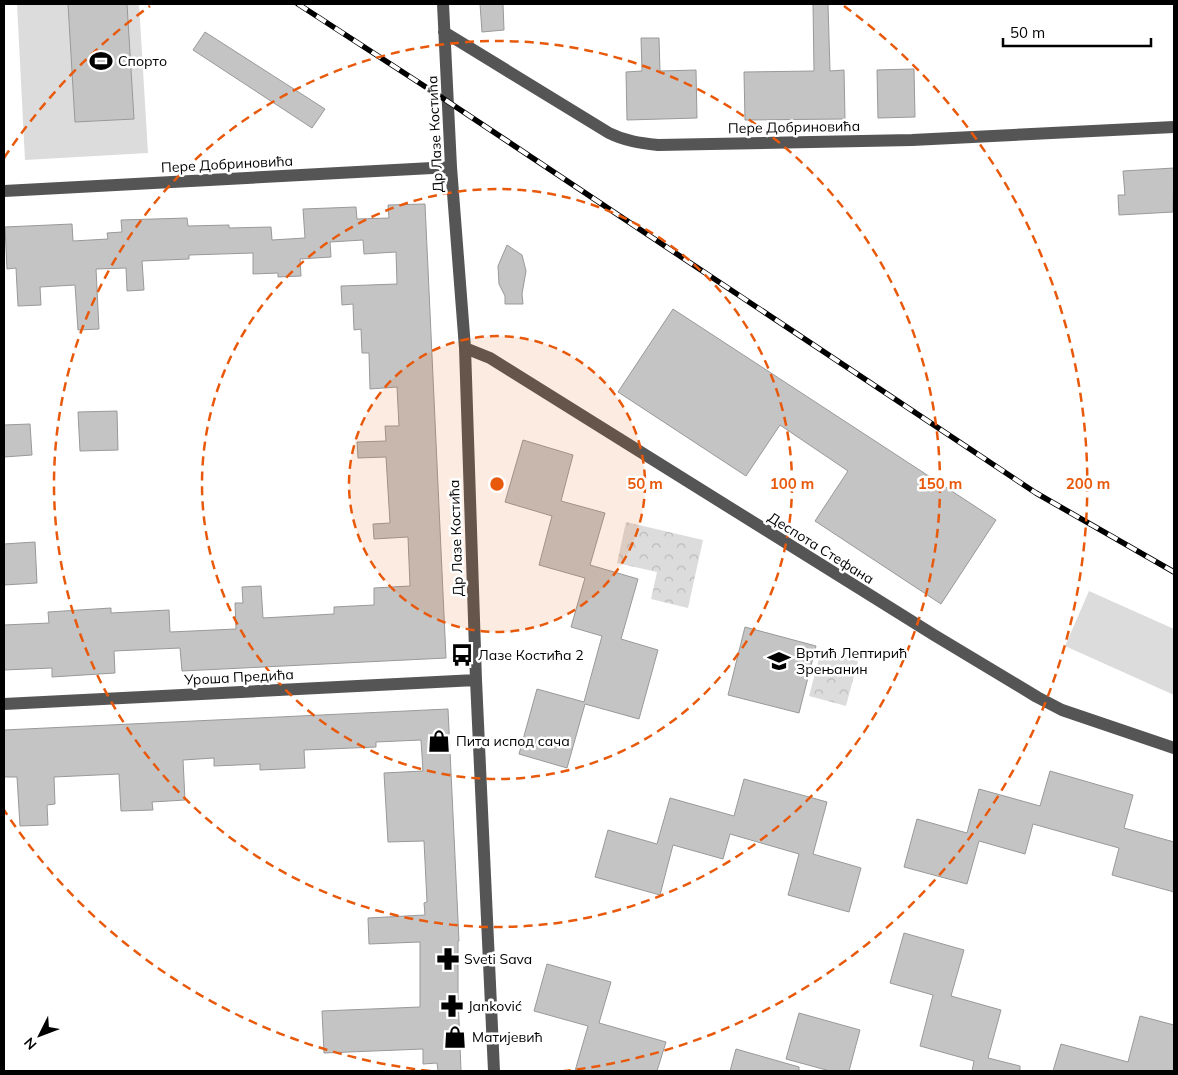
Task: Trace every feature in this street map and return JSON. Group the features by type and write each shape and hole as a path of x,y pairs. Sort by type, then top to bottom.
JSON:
{"street":[{"name":"Др Лазе Костића","path":"443,4 451,167 465,348 476,680 494,1071"},
{"name":"Пере Добриновића","path":"444,32 609,133 622,140 637,143 658,145 912,140 1174,127"},
{"name":"Пере Добриновића","path":"4,191 451,167"},
{"name":"Деспота Стефана","path":"465,348 490,358 926,630 1037,697 1062,710 1174,748"},
{"name":"Уроша Предића","path":"4,704 476,680"}],"green space":[{"path":"17,4 139,4 148,153 25,160"},
{"path":"626,522 703,540 688,608 651,599 657,572 617,563"},
{"path":"1089,591 1174,629 1174,695 1065,646"},
{"path":"821,651 858,661 846,706 809,696"}],"building":[{"name":"Спорто","path":"68,4 127,4 134,119 75,122"},
{"path":"480,4 503,4 504,30 482,32"},
{"path":"813,4 828,4 830,71 844,70 845,119 745,120 744,72 814,71"},
{"path":"205,32 325,109 312,128 193,50"},
{"path":"641,38 659,38 660,71 696,70 697,118 627,120 626,72 642,71"},
{"path":"914,69 915,117 878,118 877,70"},
{"path":"1174,168 1173,212 1119,215 1118,195 1125,195 1123,171"},
{"path":"425,204 446,658 182,671 180,648 114,651 115,673 52,677 52,668 4,670 4,625 49,623 48,612 111,608 111,613 169,610 170,632 236,629 235,603 243,603 242,587 261,586 263,618 334,614 334,607 374,605 374,588 410,586 408,537 374,539 373,524 390,523 386,457 358,458 357,442 386,441 385,426 399,426 397,387 370,389 369,353 362,353 361,329 354,330 353,304 342,305 341,286 397,284 396,252 364,254 363,240 330,242 331,257 300,259 301,276 278,277 278,273 253,274 253,253 189,255 189,259 142,261 144,290 127,291 126,268 96,269 99,329 78,330 75,285 40,287 41,305 18,306 16,268 7,269 5,227 72,224 73,241 108,239 107,233 122,232 121,220 187,218 188,226 229,225 229,228 271,227 272,240 305,238 303,209 356,207 357,219 389,218 388,205"},
{"path":"507,245 522,255 526,271 522,294 523,304 505,304 505,296 499,284 498,266"},
{"path":"673,309 996,520 941,604 815,521 848,471 780,425 746,476 618,392"},
{"path":"117,411 118,450 80,451 78,412"},
{"path":"30,424 32,455 4,457 4,425"},
{"path":"523,440 573,455 561,501 605,513 590,565 638,579 621,639 658,650 639,719 585,704 567,768 519,754 537,689 584,702 602,636 571,627 585,578 539,565 552,516 505,502"},
{"path":"35,542 37,583 4,585 4,544"},
{"path":"745,627 816,646 799,713 728,695"},
{"path":"448,709 459,941 458,996 461,1071 438,1071 437,1063 423,1064 423,1049 324,1053 322,1011 420,1007 420,942 369,944 368,918 425,915 424,903 427,902 424,841 388,842 384,773 423,771 421,740 376,742 376,747 304,750 305,768 260,770 260,764 214,766 214,758 183,760 185,800 152,802 153,810 121,811 119,774 54,777 55,804 47,805 48,825 20,826 17,777 4,777 4,730"},
{"path":"1050,771 1133,795 1124,828 1174,842 1174,892 1112,875 1119,848 1033,824 1025,854 979,841 967,884 904,867 917,819 967,833 979,789 1040,806"},
{"path":"744,779 827,802 813,854 861,868 849,912 788,895 799,854 730,834 723,859 673,845 660,895 595,877 608,830 657,844 670,798 734,816"},
{"path":"904,933 964,950 951,996 1001,1010 988,1058 1020,1066 1020,1071 972,1071 974,1061 920,1046 933,995 890,983"},
{"path":"547,964 611,982 599,1023 666,1042 657,1071 575,1071 588,1026 534,1011"},
{"path":"799,1013 860,1030 849,1071 830,1071 786,1059"},
{"path":"1140,1016 1174,1025 1174,1071 1053,1071 1061,1044 1128,1062"},
{"path":"736,1049 799,1067 799,1071 730,1071"}],"railway":[{"path":"298,4 1036,493 1174,572"}],"place":[{"name":"Спорто","path":"101,61"},
{"name":"Лазе Костића 2","path":"462,655"},
{"name":"Вртић Лептирић Зрењанин","path":"779,661"},
{"name":"Пита испод сача","path":"439,741"},
{"name":"Sveti Sava","path":"448,959"},
{"name":"Janković","path":"452,1006"},
{"name":"Матијевић","path":"455,1037"}]}
